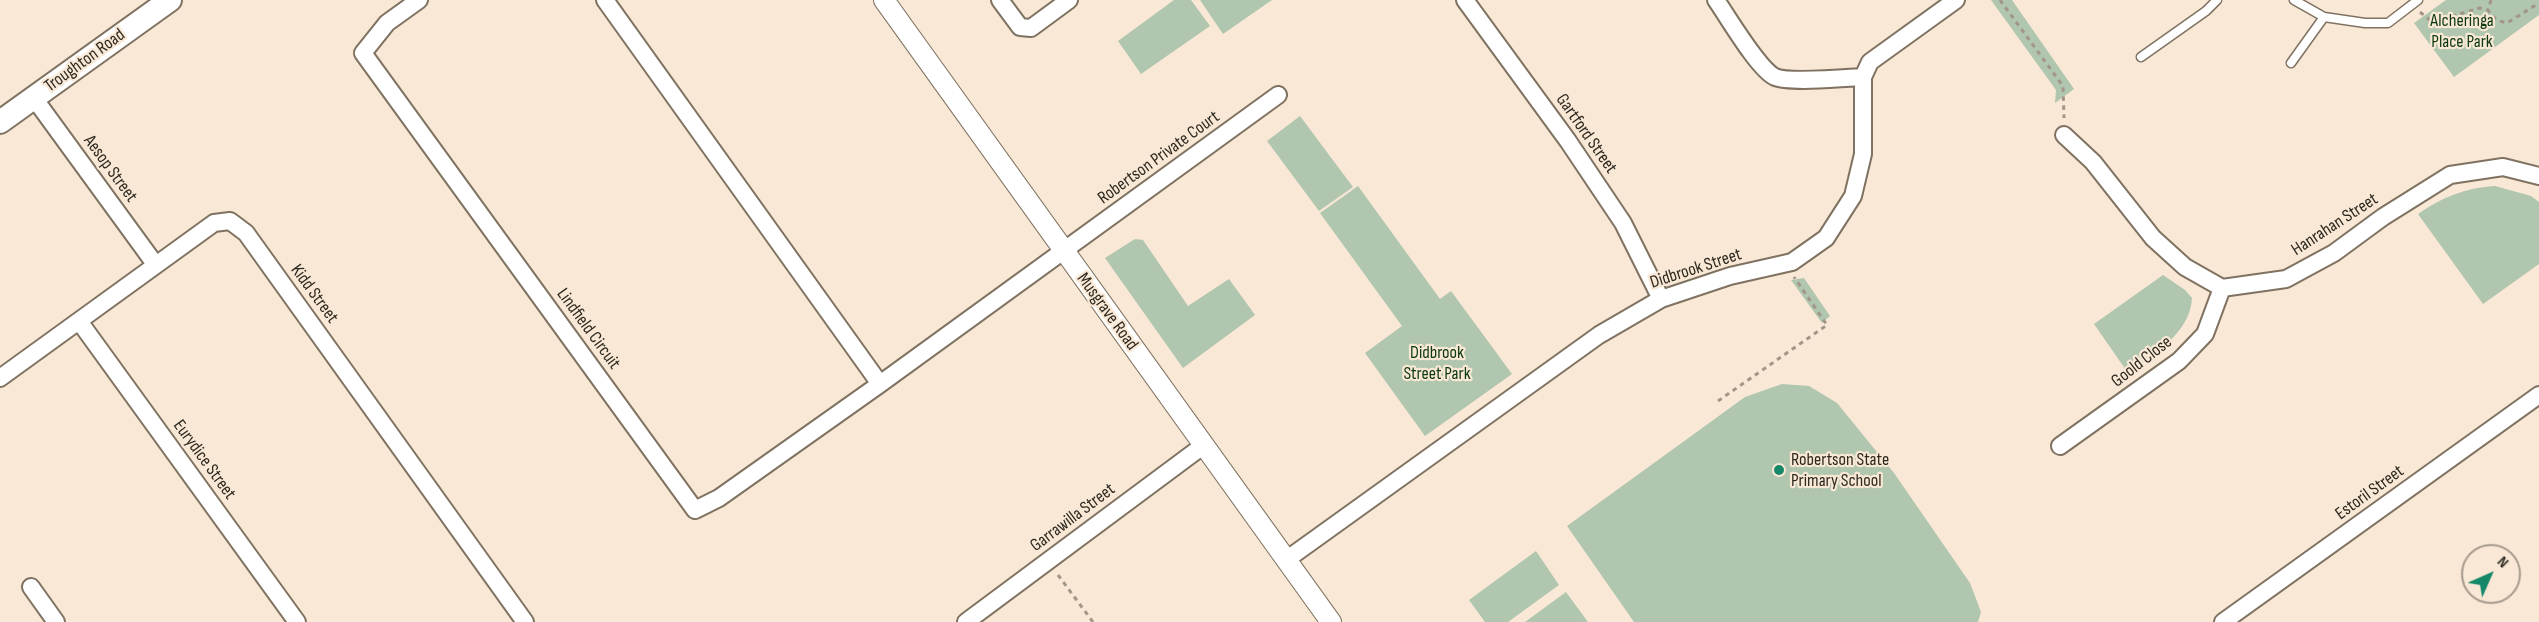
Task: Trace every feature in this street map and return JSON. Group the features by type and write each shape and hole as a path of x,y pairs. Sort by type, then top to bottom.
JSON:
{"main road":[{"name":"Troughton Road","path":"0,122 170,0"}],"street":[{"name":"Lindfield Circuit","path":"419,0 387,23 363,53 695,510 719,498 1063,252"},
{"path":"605,0 880,384"},
{"name":"Musgrave Road","path":"884,0 1331,622"},
{"path":"1000,0 1020,27 1031,28 1069,0"},
{"name":"Gartford Street","path":"1465,0 1623,223 1661,299"},
{"path":"1716,0 1760,64 1776,77 1815,79 1863,77 1870,62 1956,0"},
{"name":"Didbrook Street","path":"1286,560 1599,335 1661,299 1730,276 1792,262 1826,238 1853,196 1863,154 1863,77"},
{"name":"Robertson Private Court","path":"1063,252 1278,95"},
{"name":"Aesop Street","path":"34,98 155,264"},
{"path":"2064,135 2093,162 2153,238 2185,267 2222,288"},
{"name":"Hanrahan Street","path":"2222,288 2286,279 2334,253 2383,217 2450,175 2503,167 2539,176"},
{"name":"Kidd Street","path":"0,378 214,223 230,221 246,233 525,622"},
{"name":"Goold Close","path":"2061,446 2179,361 2205,334 2222,288"},
{"name":"Eurydice Street","path":"79,321 297,622"},
{"name":"Estoril Street","path":"2223,622 2539,395"},
{"name":"Garrawilla Street","path":"966,622 1203,445"},
{"path":"31,587 56,622"}],"lane":[{"path":"2141,57 2206,11 2217,0"},
{"path":"2294,0 2324,17 2365,23 2388,23 2416,2"},
{"path":"2291,63 2324,17"}],"path":[{"path":"2001,0 2063,86 2064,135"},
{"path":"2488,10 2491,0"},
{"path":"2416,2 2425,18 2432,22 2480,8 2488,10 2500,22 2507,23 2516,20 2527,8 2539,3"},
{"path":"1718,401 1827,325 1784,264"},
{"path":"1048,562 1093,622"}],"green space":[{"path":"1174,0 1191,0 1210,26 1141,74 1118,41"},
{"path":"1200,0 1272,0 1223,34"},
{"path":"1991,0 2012,0 2074,89 2055,103 2056,90"},
{"name":"Alcheringa Place Park","path":"2446,0 2539,0 2539,15 2454,77 2414,23"},
{"path":"1300,116 1353,187 1319,211 1267,141"},
{"name":"Didbrook Street Park","path":"1358,186 1440,299 1451,291 1512,374 1425,436 1365,353 1402,326 1320,213"},
{"path":"2495,186 2531,196 2539,202 2539,264 2483,304 2418,214 2454,194"},
{"path":"1135,239 1143,240 1188,306 1229,279 1255,315 1183,368 1105,258"},
{"path":"2163,275 2185,290 2192,298 2190,311 2185,322 2169,342 2128,373 2094,324"},
{"path":"1804,278 1830,316 1822,323 1791,280"},
{"name":"Robertson State Primary School","path":"1782,384 1809,386 1837,403 1894,473 1970,583 1981,612 1978,622 1634,622 1567,526 1745,397"},
{"path":"1536,551 1559,585 1508,622 1485,622 1469,600"},
{"path":"1566,592 1588,622 1525,622"}],"place":[{"name":"Robertson State Primary School","path":"1779,470"}]}
